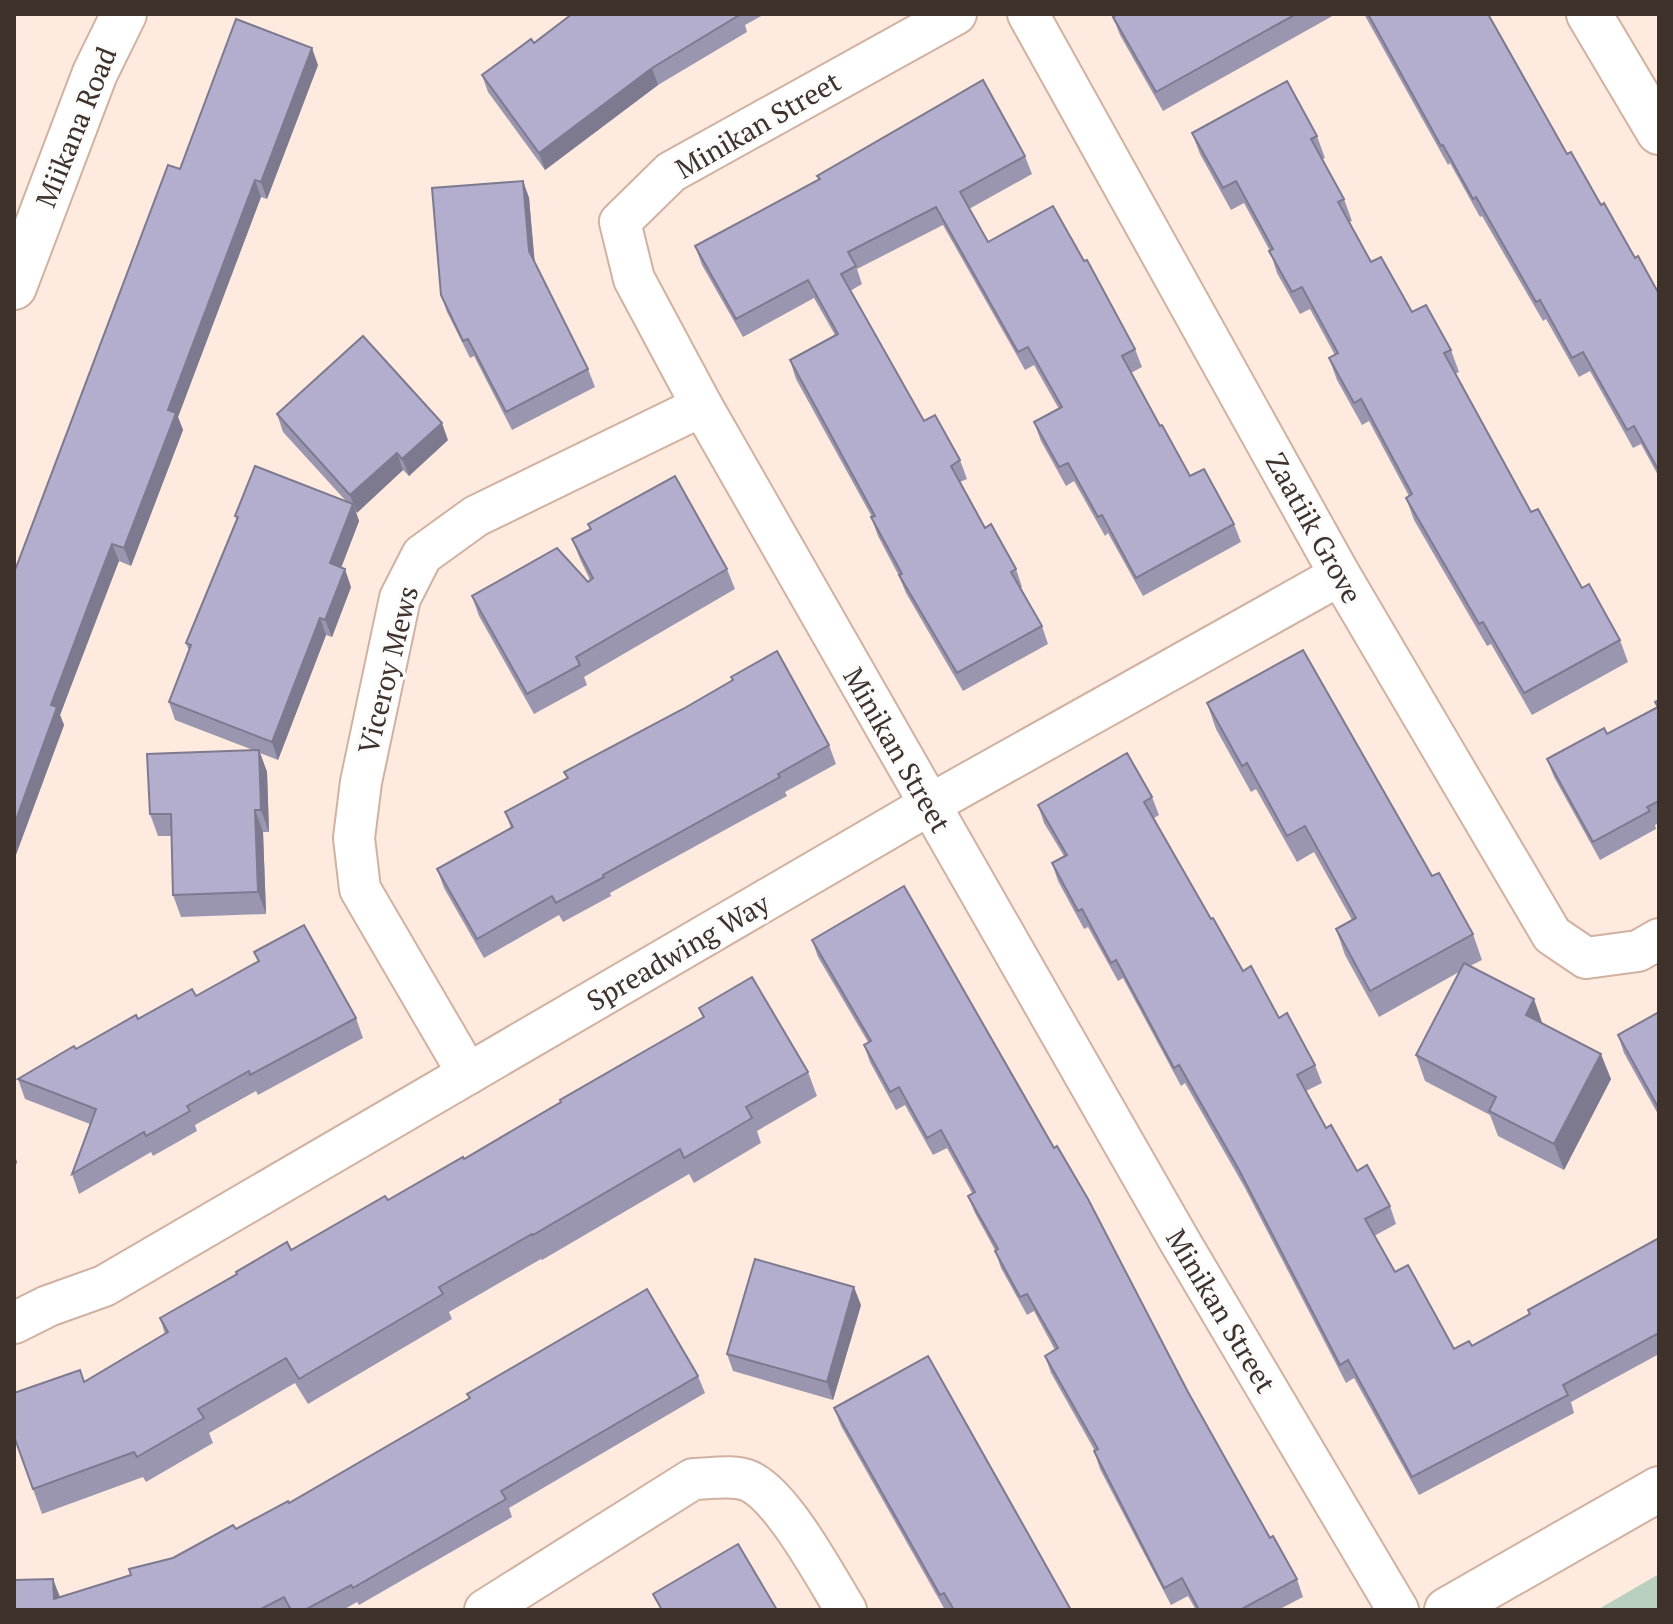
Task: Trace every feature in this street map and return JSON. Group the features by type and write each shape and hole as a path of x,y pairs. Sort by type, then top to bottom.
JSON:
{"street":[{"name":"Miikana Road","path":"14,287 90,86 124,14"},
{"name":"Minikan Street","path":"956,14 671,172 620,222 634,279 702,406 929,805 1179,1240 1398,1610"},
{"name":"Zaatiik Grove","path":"1028,14 1340,575 1552,935 1586,958 1638,951 1659,939"},
{"path":"1589,14 1659,132"},
{"name":"Viceroy Mews","path":"468,1074 360,889 354,838 361,782 400,598 422,555 476,516 702,406"},
{"name":"Spreadwing Way","path":"14,1323 48,1306 104,1286 929,805 1340,575"},
{"path":"485,1610 693,1479 732,1478 749,1481 771,1498 846,1610"},
{"path":"1447,1610 1659,1489"}],"green space":[{"path":"1659,1574 1659,1610 1597,1610"}],"building":[{"path":"572,14 741,14 652,68 539,153 482,75 531,39 534,43"},
{"path":"1118,14 1296,14 1156,92 1113,17"},
{"path":"1368,14 1488,14 1567,154 1571,152 1601,205 1604,203 1659,294 1659,471 1634,426 1627,430 1583,352 1572,358 1540,300 1536,302 1476,197 1473,199 1441,146"},
{"path":"236,19 312,48 261,182 255,180 168,410 176,413 124,548 112,544 93,593 51,705 57,707 14,825 14,573 168,165 180,169"},
{"path":"983,80 1025,156 960,192 988,242 1053,206 1084,261 1087,260 1135,349 1122,356 1160,426 1190,476 1204,469 1234,524 1136,578 1102,515 1098,517 1068,463 1059,467 1034,422 1062,407 1028,347 1018,352 936,207 848,252 856,266 841,274 924,421 935,415 960,460 951,466 985,528 991,524 1016,569 1011,572 1042,626 957,673 899,575 902,574 871,517 875,516 790,360 838,334 808,280 736,319 695,246 820,179 817,176"},
{"path":"1287,81 1317,136 1311,139 1344,199 1338,202 1371,262 1381,257 1412,312 1426,305 1451,350 1444,353 1531,512 1538,509 1582,588 1589,584 1620,640 1524,693 1483,622 1479,624 1406,498 1412,494 1361,399 1354,403 1329,358 1338,353 1302,287 1292,292 1269,251 1273,249 1236,181 1223,188 1192,133"},
{"path":"523,181 529,251 588,369 506,412 468,339 463,341 441,295 432,188"},
{"path":"363,336 442,423 402,459 397,453 350,495 277,414"},
{"path":"255,466 353,504 330,563 345,569 325,620 320,618 272,742 169,702 191,645 186,643 238,517 235,516"},
{"path":"675,476 727,569 576,657 580,665 527,694 472,596 557,548 588,582 593,578 572,539 591,529 588,524"},
{"path":"1303,650 1432,876 1439,873 1473,934 1370,991 1336,929 1356,918 1305,826 1287,836 1247,763 1242,766 1207,703"},
{"path":"777,651 829,745 778,774 780,777 604,877 556,903 552,896 477,939 437,869 513,827 505,812 568,778 564,772 683,709"},
{"path":"1659,700 1659,801 1647,807 1650,811 1593,842 1547,759 1604,728 1607,734 1658,707 1655,702"},
{"path":"259,750 261,810 255,810 258,892 173,895 171,814 150,814 147,754"},
{"path":"1127,753 1152,797 1144,802 1211,919 1243,971 1251,966 1279,1018 1287,1013 1315,1065 1297,1075 1326,1128 1331,1125 1357,1171 1367,1165 1390,1206 1365,1219 1395,1272 1408,1265 1454,1349 1469,1341 1472,1346 1530,1314 1528,1310 1659,1238 1659,1333 1563,1385 1568,1395 1412,1477 1348,1360 1340,1365 1239,1170 1179,1065 1174,1068 1116,960 1111,963 1082,909 1078,911 1052,863 1067,855 1038,805"},
{"path":"904,886 1054,1148 1057,1146 1088,1199 1188,1392 1270,1538 1273,1536 1297,1579 1240,1610 1199,1610 1182,1578 1164,1588 1094,1451 1098,1449 1045,1356 1058,1348 1027,1294 1020,1297 995,1251 998,1249 968,1196 975,1192 941,1130 927,1138 899,1087 890,1092 864,1045 871,1041 812,940"},
{"path":"304,925 356,1018 250,1075 249,1071 187,1106 190,1111 146,1136 144,1132 72,1174 96,1109 18,1079 136,1015 138,1019 192,989 196,996 259,961 254,952"},
{"path":"1464,963 1534,999 1526,1015 1601,1054 1554,1144 1489,1111 1496,1097 1416,1055"},
{"path":"752,977 808,1072 746,1107 752,1118 684,1158 680,1149 439,1287 443,1294 299,1379 286,1358 198,1409 204,1418 137,1457 134,1452 33,1489 14,1436 14,1393 80,1370 84,1382 168,1332 160,1318 287,1242 291,1250 385,1196 388,1200 464,1159 704,1017 699,1008"},
{"path":"1659,1012 1659,1106 1658,1107 1618,1035"},
{"path":"755,1259 854,1287 827,1382 727,1354"},
{"path":"647,1289 698,1376 501,1491 506,1499 353,1588 351,1585 305,1610 291,1610 284,1597 259,1610 14,1610 14,1580 53,1579 54,1599 131,1575 129,1569 173,1558 233,1525 236,1529 289,1503 470,1398 467,1394"},
{"path":"928,1356 1071,1610 954,1610 944,1593 940,1595 834,1408"},
{"path":"738,1544 777,1610 662,1610 653,1594"}]}
